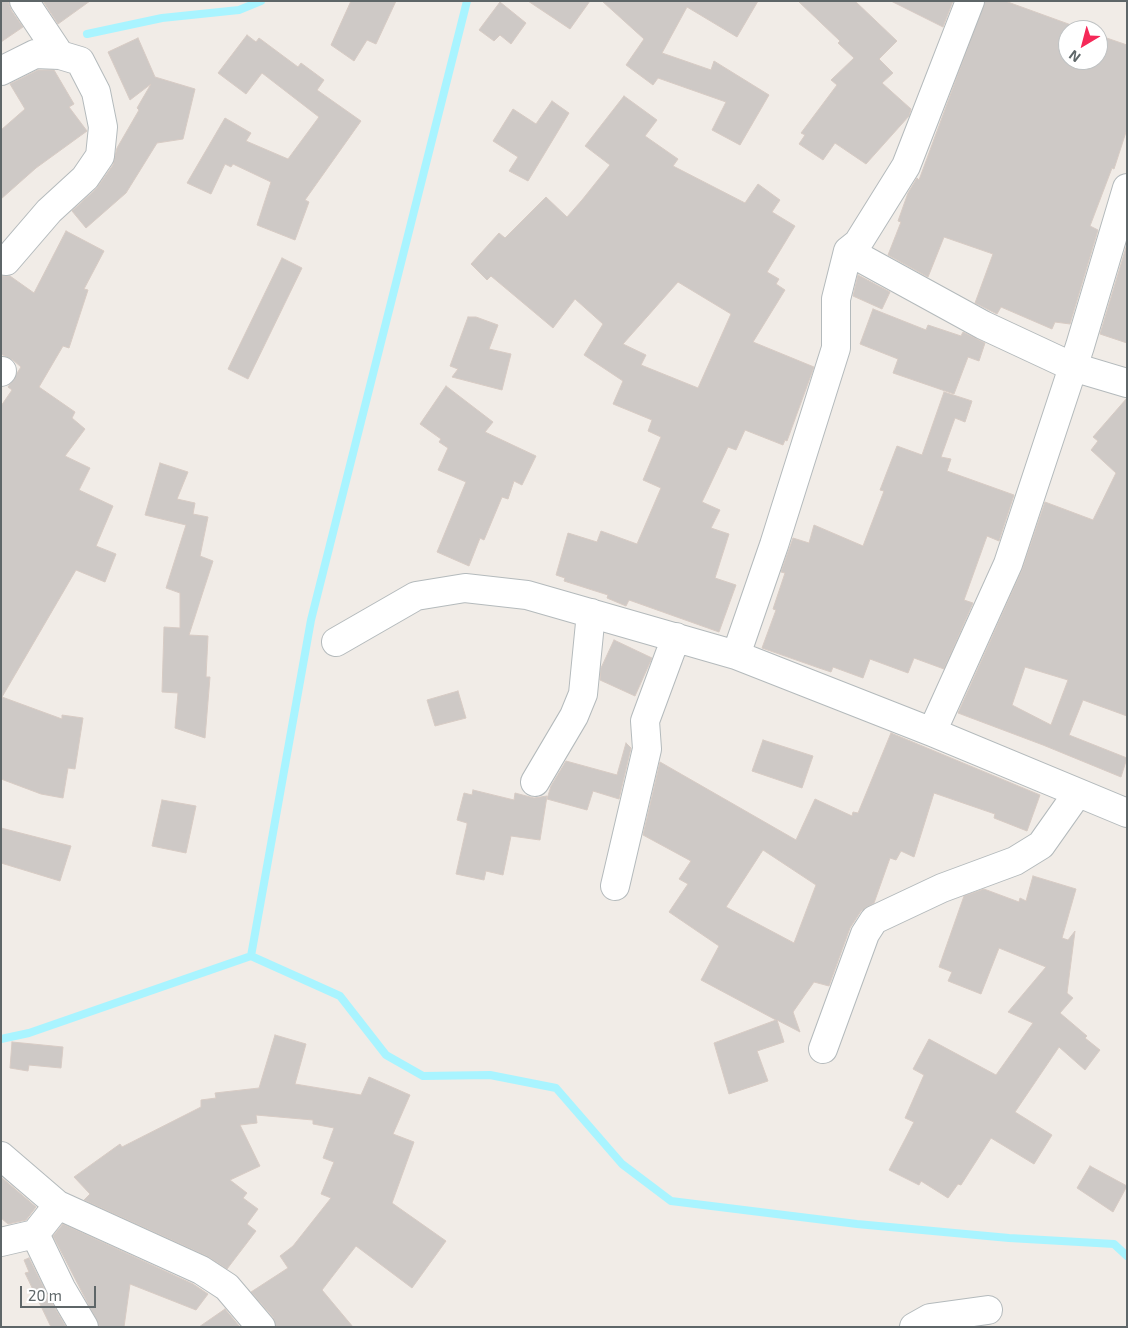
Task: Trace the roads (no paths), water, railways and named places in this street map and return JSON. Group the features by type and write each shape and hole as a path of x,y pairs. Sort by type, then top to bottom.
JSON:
{"street":[{"path":"24,1 60,54"},
{"path":"736,655 774,545 836,348 836,299 848,251 858,242 906,166 970,1"},
{"path":"1,71 35,54 60,54 80,61 96,92 103,127 100,156 85,178 49,211 6,261"},
{"path":"932,732 1008,564 1073,367 1127,188"},
{"path":"848,251 982,325 1073,367 1127,383"},
{"path":"336,642 416,596 465,588 527,595 676,636 736,655 932,732 1077,794 1127,813"},
{"path":"535,782 574,716 583,694 591,614"},
{"path":"615,886 647,749 644,721 676,636"},
{"path":"823,1049 865,934 874,920 942,888 1015,861 1041,844 1077,794"},
{"path":"1,1156 58,1204 201,1270 227,1287 261,1327"},
{"path":"1,1242 35,1234 58,1204"},
{"path":"35,1234 61,1288 84,1327"},
{"path":"914,1327 930,1318 988,1310"}],"waterway":[{"path":"87,34 162,18 239,10 261,1"},
{"path":"1,1039 29,1033 251,956 311,620 467,1"},
{"path":"251,956 340,996 386,1055 423,1076 490,1075 556,1088 622,1164 671,1201 857,1224 1009,1238 1114,1244 1127,1256"}]}
